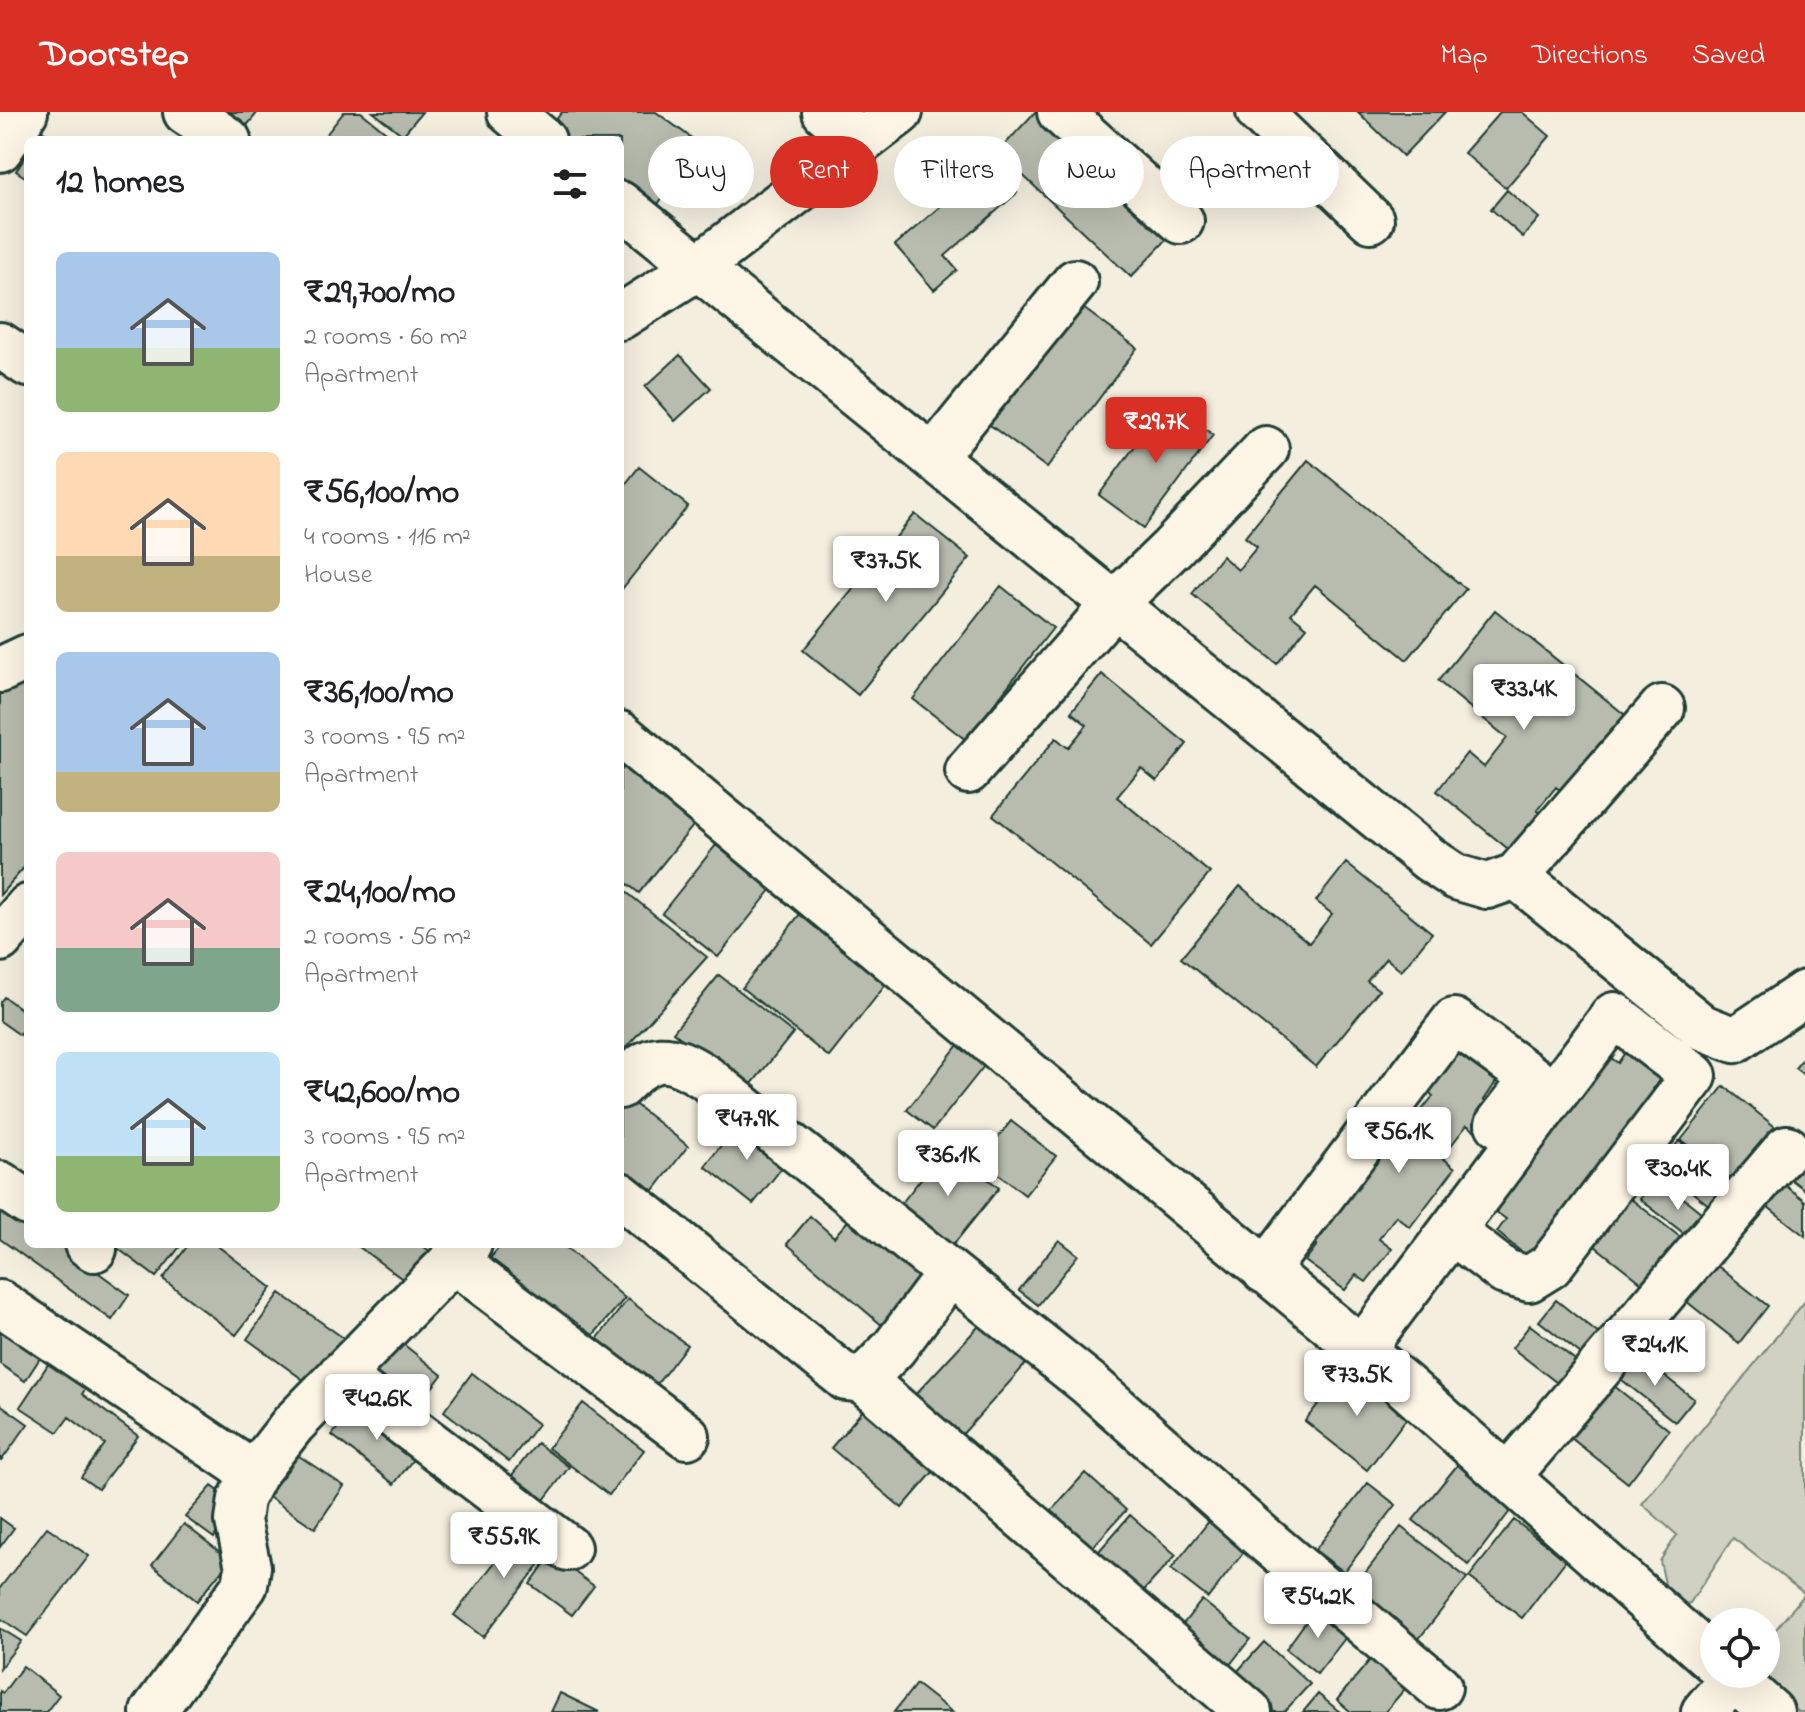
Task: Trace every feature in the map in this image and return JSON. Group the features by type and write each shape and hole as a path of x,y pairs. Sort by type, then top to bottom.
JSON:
{"street":[{"path":"0,149 25,112"},
{"path":"186,112 222,136"},
{"path":"510,112 538,136"},
{"path":"825,112 856,136"},
{"path":"869,136 900,112"},
{"path":"1060,112 1181,221"},
{"path":"1259,112 1371,220"},
{"path":"624,207 1429,859 1456,877 1487,886 1516,876 1662,708"},
{"path":"624,314 697,268 775,208"},
{"path":"933,457 1075,282"},
{"path":"0,345 24,361"},
{"path":"968,771 1115,603 1266,449"},
{"path":"0,670 24,659"},
{"path":"624,737 1351,1342 1508,1476 1700,1649"},
{"path":"1516,876 1702,1027 1735,1040 1805,993"},
{"path":"0,939 24,912"},
{"path":"1351,1342 1453,1232 1614,1015 1694,1076 1550,1266 1529,1279 1505,1272 1453,1232"},
{"path":"1265,1271 1454,1021 1533,1079 1424,1219 1351,1342"},
{"path":"624,1082 656,1059 681,1062 705,1077 1088,1383 1262,1537 1439,1687"},
{"path":"1508,1476 1787,1148"},
{"path":"0,1184 24,1200"},
{"path":"624,1198 846,1378 863,1380 1249,1712"},
{"path":"153,1712 245,1585 248,1567 238,1521 241,1499 254,1474 293,1424 461,1252 687,1436"},
{"path":"863,1380 894,1348 950,1273"},
{"path":"0,1303 254,1474"},
{"path":"340,1375 568,1548"},
{"path":"1704,1712 1716,1688"},
{"path":"1744,1688 1771,1712"}],"shaded area":[{"path":"1805,1301 1805,1594 1733,1538 1690,1603 1670,1606 1660,1561 1677,1535 1642,1504"},
{"path":"1805,1594 1805,1712 1799,1712 1770,1688 1780,1688 1780,1624"}],"building":[{"path":"212,112 258,112 240,134"},
{"path":"344,112 361,112 391,136 325,136"},
{"path":"373,112 422,112 403,135"},
{"path":"562,112 656,112 689,136 648,136 648,203 624,185 624,136 556,136 548,130"},
{"path":"1035,112 1042,112 1068,136 1038,136 1038,190 1022,175 1022,136 1013,136"},
{"path":"1358,112 1445,112 1403,156"},
{"path":"1500,112 1522,112 1550,136 1506,188 1464,153"},
{"path":"24,159 24,176 16,171"},
{"path":"1507,190 1539,218 1523,237 1491,209"},
{"path":"938,208 1000,208 945,256 957,270 934,290 895,245"},
{"path":"1058,208 1144,208 1172,234 1131,277"},
{"path":"1075,302 1137,348 1047,468 986,422"},
{"path":"680,355 711,388 675,421 645,387"},
{"path":"1168,401 1213,435 1144,528 1099,495"},
{"path":"1308,460 1466,589 1407,660 1315,585 1291,614 1307,627 1277,664 1192,594 1222,556 1238,570 1257,547 1245,537"},
{"path":"639,467 688,506 624,586 624,486"},
{"path":"915,514 970,558 858,695 803,650"},
{"path":"1001,586 1053,628 966,740 913,699"},
{"path":"1495,610 1630,719 1568,796 1556,787 1537,810 1553,823 1523,861 1437,791 1467,753 1484,767 1507,738 1438,681"},
{"path":"24,674 24,868 0,895 0,686"},
{"path":"1102,674 1187,744 1157,781 1141,768 1117,797 1210,873 1151,944 993,815 1056,738 1068,748 1087,725 1071,712"},
{"path":"624,766 697,821 639,893 624,881"},
{"path":"716,845 771,890 718,957 662,913"},
{"path":"1346,863 1432,933 1401,971 1386,958 1367,981 1379,990 1316,1067 1181,958 1240,886 1309,943 1332,914 1316,901"},
{"path":"624,890 707,957 624,1050"},
{"path":"804,909 891,978 829,1057 742,988"},
{"path":"719,975 793,1033 747,1090 673,1032"},
{"path":"4,997 24,1011 24,1030 20,1035 0,1021 0,1002"},
{"path":"962,1040 988,1061 933,1130 907,1110"},
{"path":"1630,1045 1665,1071 1653,1089 1666,1099 1549,1258 1535,1248 1525,1255 1497,1232 1506,1219 1489,1207 1603,1052 1618,1063"},
{"path":"1459,1051 1498,1079 1484,1100 1499,1111 1481,1135 1467,1125 1442,1157 1455,1168 1410,1227 1396,1216 1379,1239 1392,1249 1366,1282 1356,1275 1345,1290 1305,1261 1317,1245 1302,1233 1396,1121 1406,1130 1433,1096 1417,1084 1445,1069"},
{"path":"1805,1056 1805,1076 1795,1068"},
{"path":"1724,1086 1784,1134 1742,1188 1681,1140"},
{"path":"627,1098 688,1146 647,1199 624,1181 624,1101"},
{"path":"741,1120 789,1159 753,1204 705,1166"},
{"path":"1011,1121 1056,1156 1025,1195 981,1160"},
{"path":"1679,1141 1744,1191 1724,1217 1659,1166"},
{"path":"947,1146 999,1188 949,1250 897,1209"},
{"path":"1805,1157 1805,1190 1784,1174"},
{"path":"1657,1177 1717,1225 1700,1246 1640,1199"},
{"path":"1775,1177 1805,1201 1805,1236 1758,1199"},
{"path":"1631,1199 1693,1247 1656,1294 1595,1246"},
{"path":"0,1203 24,1219 24,1248 64,1248 129,1295 112,1320 0,1239"},
{"path":"853,1215 926,1279 884,1327 787,1244 810,1216 834,1237"},
{"path":"1059,1240 1078,1255 1038,1305 1019,1290"},
{"path":"117,1248 179,1248 156,1277"},
{"path":"186,1248 220,1248 272,1288 236,1335 163,1279"},
{"path":"360,1248 425,1248 439,1258 416,1289"},
{"path":"499,1248 567,1248 625,1298 583,1347 486,1263"},
{"path":"1710,1260 1768,1306 1739,1343 1681,1297"},
{"path":"280,1293 349,1342 316,1389 247,1339"},
{"path":"628,1299 687,1345 650,1393 591,1347"},
{"path":"1556,1300 1615,1347 1599,1368 1539,1321"},
{"path":"989,1315 1033,1356 959,1438 914,1396"},
{"path":"1530,1325 1592,1373 1574,1396 1512,1348"},
{"path":"0,1326 42,1355 25,1381 0,1364"},
{"path":"398,1340 442,1375 417,1407 372,1372"},
{"path":"1635,1353 1694,1399 1675,1422 1617,1376"},
{"path":"51,1360 88,1385 82,1394 138,1436 98,1489 81,1477 105,1444 69,1417 58,1432 20,1407"},
{"path":"1347,1367 1409,1415 1367,1470 1305,1421"},
{"path":"472,1373 538,1424 509,1462 444,1411"},
{"path":"1613,1385 1669,1430 1628,1483 1571,1438"},
{"path":"875,1396 946,1457 902,1508 831,1448"},
{"path":"359,1401 421,1449 394,1484 332,1435"},
{"path":"583,1403 644,1450 609,1495 548,1448"},
{"path":"0,1404 28,1424 1,1461 0,1460"},
{"path":"537,1443 569,1467 531,1517 499,1492"},
{"path":"293,1452 344,1486 315,1528 264,1494"},
{"path":"1459,1463 1514,1506 1469,1565 1413,1520"},
{"path":"1085,1473 1126,1510 1081,1560 1041,1522"},
{"path":"1368,1483 1396,1505 1344,1572 1315,1550"},
{"path":"212,1486 233,1502 214,1538 185,1517"},
{"path":"1130,1515 1176,1555 1138,1597 1093,1558"},
{"path":"1214,1515 1250,1544 1208,1598 1171,1569"},
{"path":"0,1518 14,1528 0,1547"},
{"path":"1514,1520 1566,1560 1522,1618 1469,1577"},
{"path":"525,1523 554,1546 483,1637 454,1615"},
{"path":"184,1524 230,1560 197,1601 152,1565"},
{"path":"47,1527 89,1556 27,1636 0,1618 0,1588"},
{"path":"1401,1527 1467,1578 1413,1646 1348,1595"},
{"path":"551,1555 594,1586 572,1615 530,1584"},
{"path":"1202,1600 1250,1639 1225,1671 1176,1633"},
{"path":"1318,1605 1350,1632 1317,1674 1286,1649"},
{"path":"0,1628 21,1641 0,1668"},
{"path":"1264,1642 1310,1684 1284,1712 1259,1712 1227,1683"},
{"path":"1374,1655 1409,1684 1385,1712 1351,1712 1337,1700"},
{"path":"23,1666 59,1695 46,1712 0,1712 0,1691 3,1693"},
{"path":"916,1684 952,1712 894,1712"},
{"path":"560,1693 599,1712 551,1712"},
{"path":"1318,1694 1340,1712 1303,1712"}]}
